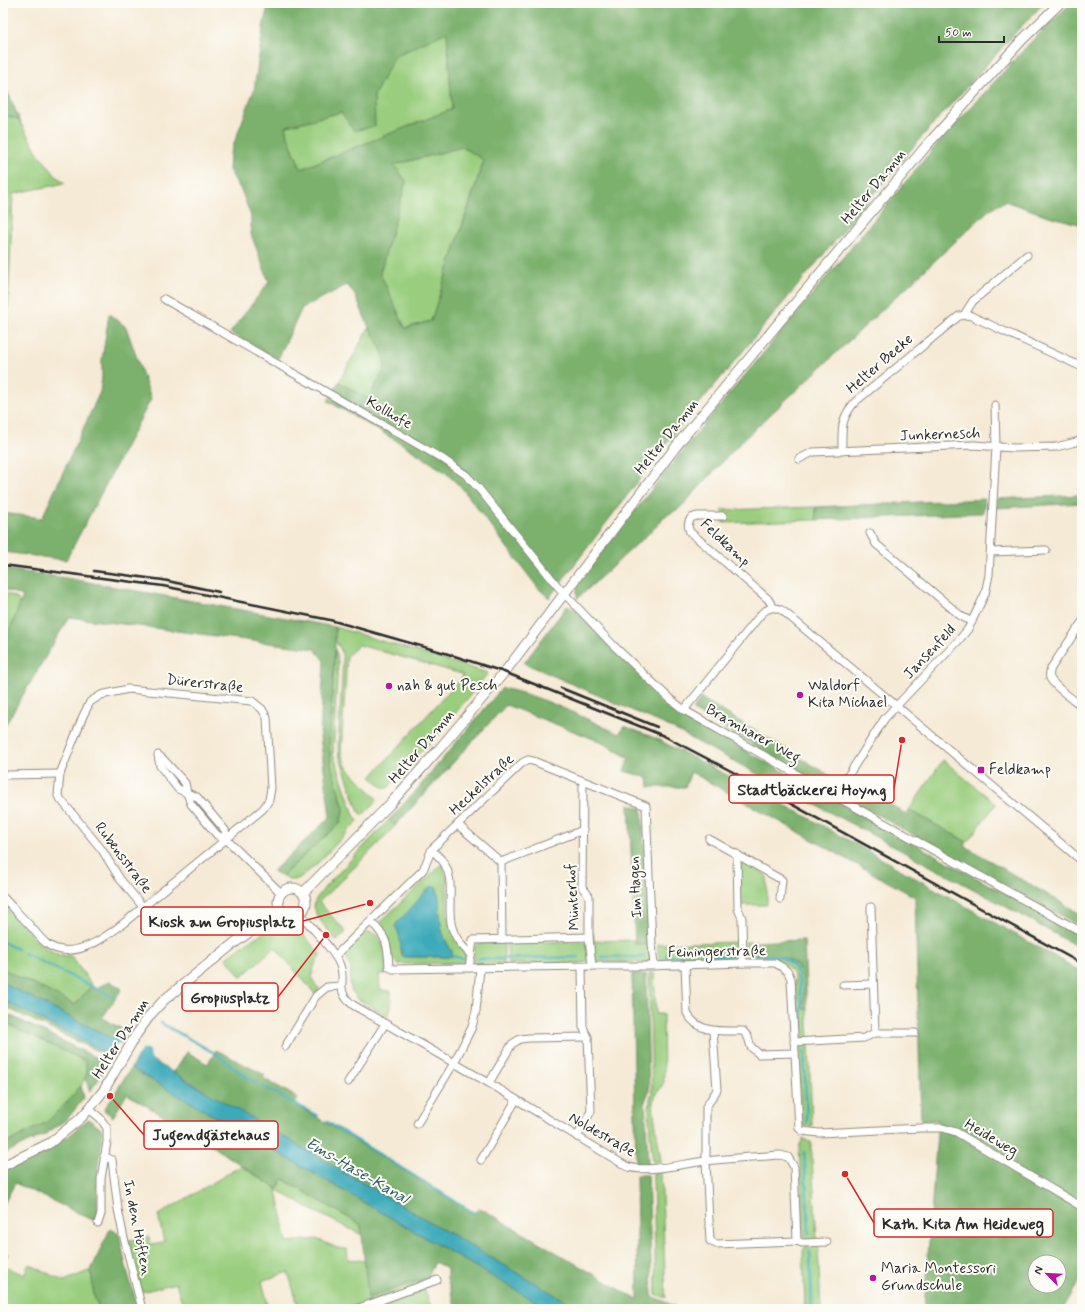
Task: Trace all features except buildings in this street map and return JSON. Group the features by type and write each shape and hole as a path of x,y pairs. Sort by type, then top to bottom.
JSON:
{"street":[{"name":"Helter Damm","path":"303,893 374,821 440,748 507,669 681,440 927,145 1022,40 1060,3"},
{"name":"Helter Beeke","path":"842,451 844,419 846,413 853,404 953,319 964,315 973,301 1027,255"},
{"name":"Kollhofe","path":"164,299 443,459 466,475 564,593"},
{"path":"964,315 969,315 1082,368"},
{"name":"Jansenfeld","path":"835,796 885,718 960,640 972,622 985,594 991,552 996,447 995,405"},
{"name":"Junkernesch","path":"798,459 813,452 974,445 996,447 1056,446 1082,440"},
{"name":"Feldkamp","path":"723,516 696,516 691,518 688,527 690,532 768,599 774,607 783,611 1082,861"},
{"name":"Jansenfeld","path":"870,533 876,544 961,616 972,622"},
{"path":"991,552 1046,550"},
{"name":"Bramharer Weg","path":"564,593 613,645 684,710 835,796 1082,932"},
{"path":"684,710 762,613 774,607"},
{"path":"1082,622 1051,668 1050,678 1057,686 1082,706"},
{"name":"Dürerstraße","path":"90,702 101,695 128,689 252,701 262,709 267,718 271,788 269,800 263,809 227,840"},
{"name":"Rubensstraße","path":"90,702 82,716 60,774 58,796 102,850 120,879 143,907 227,840"},
{"path":"187,793 178,788 160,766 158,755 185,783 191,804 217,835 227,840 282,893"},
{"name":"Heckelstraße","path":"432,849 522,763 528,760 646,806"},
{"path":"3,774 60,774"},
{"name":"Münterhof","path":"583,782 582,887 588,896 588,937 592,966"},
{"name":"Im Hagen","path":"646,806 654,966"},
{"path":"458,825 501,862 502,939"},
{"path":"501,862 583,830"},
{"path":"709,839 782,880 780,899"},
{"path":"335,956 423,870 432,849 444,863 449,876 450,916 452,927 456,938 471,955 470,968"},
{"path":"737,854 738,909 742,918 743,963"},
{"path":"291,888 297,889 303,893 306,903 304,909 300,913 294,915 284,913 278,902 282,893 286,889 291,888"},
{"path":"3,898 46,944 58,950 67,951 87,947 121,926 143,907"},
{"path":"871,906 875,1033"},
{"name":"Helter Damm","path":"3,1166 50,1143 75,1123 89,1109 104,1090 136,1035 151,1014 164,1000 227,948 281,909"},
{"path":"285,1047 316,996 328,987 341,986 341,968 335,956 300,913"},
{"name":"Feiningerstraße","path":"371,922 385,938 389,953 390,967 393,969 775,963 788,972 791,979 798,1128 804,1132"},
{"name":"Münterhof","path":"471,955 473,940 588,937"},
{"path":"685,965 687,1013 690,1019 700,1028 713,1031 743,1031 748,1037 751,1047 759,1054 795,1053"},
{"path":"577,1136 591,1111 588,1037 583,1027 582,966"},
{"path":"417,1124 454,1063 472,1027 476,1011 480,968"},
{"path":"843,986 874,984"},
{"name":"Noldestraße","path":"341,986 342,993 348,1000 385,1024 488,1083 626,1166 636,1169 780,1155 788,1157 794,1167 797,1241"},
{"path":"348,1082 385,1024"},
{"path":"713,1031 717,1090 706,1107 706,1161 710,1240 716,1244 797,1241 802,1243 827,1242"},
{"path":"794,1042 864,1038 875,1033 915,1033"},
{"path":"488,1083 512,1044 520,1039 588,1037"},
{"path":"481,1160 516,1100"},
{"name":"In den Höften","path":"89,1109 100,1118 107,1128 107,1142 101,1179 101,1214 98,1222"},
{"name":"Heideweg","path":"804,1132 819,1133 943,1128 956,1132 973,1141 1082,1207"},
{"name":"In den Höften","path":"104,1156 112,1160 118,1210 142,1309"},
{"path":"356,1309 437,1280"}],"green space":[{"path":"269,3 1044,3 1015,33 919,140 674,434 549,598 538,588 462,488 445,472 404,445 328,401 339,382 368,399 385,368 383,353 369,327 354,293 347,285 302,308 278,359 230,333 269,282 251,234 251,216 242,192 229,170 230,154 254,90 264,22","holes":["447,32 452,109 301,169 286,132 287,126 341,112 354,131 375,126 374,95 395,56","462,147 484,160 431,321 405,328 380,273 406,181 394,165"]},
{"path":"1071,3 1082,3 1082,225 1045,215 1005,201 989,210 742,441 680,508 662,518 661,522 577,599 577,584 687,445 933,149 1028,45"},
{"path":"447,31 452,109 301,169 286,132 287,126 341,112 374,95 395,56"},
{"path":"3,74 6,88 21,123 18,119 3,115"},
{"path":"3,115 18,119 38,153 56,176 65,183 13,194 3,421"},
{"path":"462,147 484,159 431,321 405,328 380,273 406,181 394,165"},
{"path":"109,314 126,327 151,399 66,560 3,552 3,513 42,518 100,392 102,360"},
{"path":"369,327 383,353 385,368 368,399 339,382"},
{"path":"1082,495 1082,503 996,508 996,499"},
{"path":"985,499 983,513 816,520 816,507"},
{"path":"816,507 816,520 723,523 722,510"},
{"path":"3,569 66,578 335,627 329,747 332,769 344,809 340,823 282,876 273,871 330,817 320,736 324,661 315,649 69,617 3,729 3,647 23,596 3,589"},
{"path":"3,592 17,598 21,606 3,650"},
{"path":"567,606 575,610 666,702 688,719 1082,936 1082,949 992,899 668,726 524,663"},
{"path":"335,627 488,673 437,736 416,756 388,788 383,787 371,777 463,676 462,674 359,645 347,656 341,753 346,766 378,800 362,816 359,812 338,749 343,658 341,650 335,640"},
{"path":"335,650 338,662 333,754 354,815 358,821 317,863 300,877 292,880 282,876 340,823 344,809 332,769 329,747"},
{"path":"502,688 532,696 619,734 624,726 655,738 802,814 1082,972 1082,1276 1063,1309 924,1309 938,1120 921,1121 915,897 691,772 685,787 649,787 648,778 624,771 629,758 599,741 506,705 395,826 389,820 419,787"},
{"path":"701,698 832,777 822,784 697,713 693,710"},
{"path":"943,760 996,804 967,842 909,810"},
{"path":"854,780 905,814 909,810 967,842 965,846 1082,915 1082,927 850,800 848,794"},
{"path":"629,804 642,809 649,944 635,944"},
{"path":"389,820 395,826 319,902 346,932 338,940 335,940 317,916 314,906 316,899 326,886"},
{"path":"742,862 745,862 767,875 767,905 740,905 740,866"},
{"path":"442,864 447,878 447,916 466,955 466,963 397,964 392,959 387,935 381,921","holes":["436,886 438,892 441,926 453,955 447,957 403,957 401,952 398,921 431,887"]},
{"path":"3,906 44,947 59,955 71,956 92,985 75,1005 3,969"},
{"path":"288,923 297,928 321,955 316,963 312,977 320,989 315,994 275,947 241,977 226,958 256,937 271,929"},
{"path":"366,932 373,933 378,936 384,947 386,974 379,974 380,990 391,991 391,1008 388,1016 358,999 351,989 351,970 344,952"},
{"path":"592,933 594,941 635,940 636,944 649,944 652,959 649,962 596,962"},
{"path":"804,940 807,1009 803,1009 803,981 799,969 795,964 775,955 753,955 752,942"},
{"path":"583,941 587,944 588,959 585,963 508,964 507,943"},
{"path":"740,942 740,954 737,960 660,961 657,944"},
{"path":"745,942 752,942 753,954 768,954 782,957 795,964 799,970 802,977 804,993 803,1009 807,1009 809,1038 802,1038 797,1033 795,978 791,971 787,966 775,961 748,960 746,958"},
{"path":"478,943 504,943 504,964 473,965 475,946"},
{"path":"3,969 75,1005 92,985 95,989 110,981 122,989 102,1018 122,1029 117,1041 3,983"},
{"path":"649,973 654,973 656,1014 663,1014 664,1082 653,1101 661,1161 653,1162 649,1116 652,1092"},
{"path":"632,974 646,974 649,1091 645,1101 648,1164 636,1163"},
{"path":"3,1000 109,1054 105,1055 3,1006"},
{"path":"3,1012 103,1061 103,1073 90,1091 85,1078 87,1073 85,1061 3,1022"},
{"path":"3,1022 85,1061 87,1073 81,1086 47,1122 8,1142 3,1140"},
{"path":"802,1045 809,1045 812,1126 804,1127 801,1121 798,1051"},
{"path":"216,1050 265,1075 263,1078 298,1098 295,1104 474,1213 480,1208 638,1300 636,1175 648,1175 652,1296 681,1309 579,1309 173,1073 187,1052 208,1064"},
{"path":"131,1068 549,1309 456,1309 447,1279 447,1269 435,1262 428,1277 368,1298 361,1225 283,1179 277,1189 214,1147 127,1094 113,1117 104,1110"},
{"path":"81,1086 84,1098 68,1118 46,1134 3,1154 3,1140 8,1142 47,1122"},
{"path":"88,1119 100,1128 103,1133 97,1172 98,1214 95,1221 15,1183 3,1206 3,1170 59,1143"},
{"path":"803,1138 811,1142 817,1239 806,1239 804,1237 799,1147"},
{"path":"241,1166 277,1189 283,1179 361,1225 362,1235 314,1211 277,1190 287,1242 317,1239 337,1248 347,1249 348,1259 365,1261 368,1298 428,1277 426,1281 349,1309 299,1309 288,1272 262,1281 269,1309 184,1309 176,1283 142,1292 133,1262 129,1240 149,1237 151,1244 164,1242 158,1215"},
{"path":"661,1170 666,1298 656,1294 653,1174"},
{"path":"110,1229 119,1233 125,1263 138,1309 99,1309 94,1296 91,1270"},
{"path":"818,1246 821,1309 805,1309 803,1251 805,1247"},
{"path":"3,1251 8,1254 3,1265"},
{"path":"29,1264 64,1281 91,1270 94,1296 99,1309 3,1309 3,1265 24,1275"},
{"path":"424,1288 432,1309 368,1309"}],"water":[{"path":"436,886 439,898 441,926 453,956 403,957 399,934 395,926 424,893 431,887"},
{"path":"3,983 117,1041 109,1054 3,1000"},
{"path":"140,1053 579,1309 549,1309 131,1068"}],"waterway":[{"path":"3,942 17,949"},
{"path":"24,953 113,997"},
{"path":"453,956 463,959"},
{"path":"666,956 732,956"},
{"path":"753,956 775,956 783,958 794,967 797,972 800,985 803,1031"},
{"path":"478,959 579,957"},
{"path":"601,957 644,957"},
{"path":"161,1023 218,1055 245,1076 257,1083"},
{"name":"Ems-Hase-Kanal","path":"105,1044 121,1039"},
{"path":"804,1051 807,1122"},
{"name":"Ems-Hase-Kanal","path":"145,1053 149,1068"},
{"path":"262,1086 318,1116"},
{"path":"326,1121 474,1213"},
{"path":"804,1152 809,1233"},
{"path":"810,1252 812,1309"}],"railway":[{"path":"3,565 163,586 330,620 445,653 504,672 664,736 731,771 1082,964"},
{"path":"94,571 163,580 219,592"},
{"path":"561,688 657,727"}],"place":[{"name":"nah & gut Pesch","path":"389,686"},
{"name":"Waldorf Kita Michael","path":"800,695"},
{"name":"Stadtbäckerei Hoyng","path":"902,740"},
{"name":"Feldkamp","path":"981,770"},
{"name":"Kiosk am Gropiusplatz","path":"370,903"},
{"name":"Gropiusplatz","path":"326,935"},
{"name":"Jugendgästehaus","path":"110,1096"},
{"name":"Kath. Kita Am Heideweg","path":"845,1174"},
{"name":"Maria Montessori Grundschule","path":"873,1278"}]}
